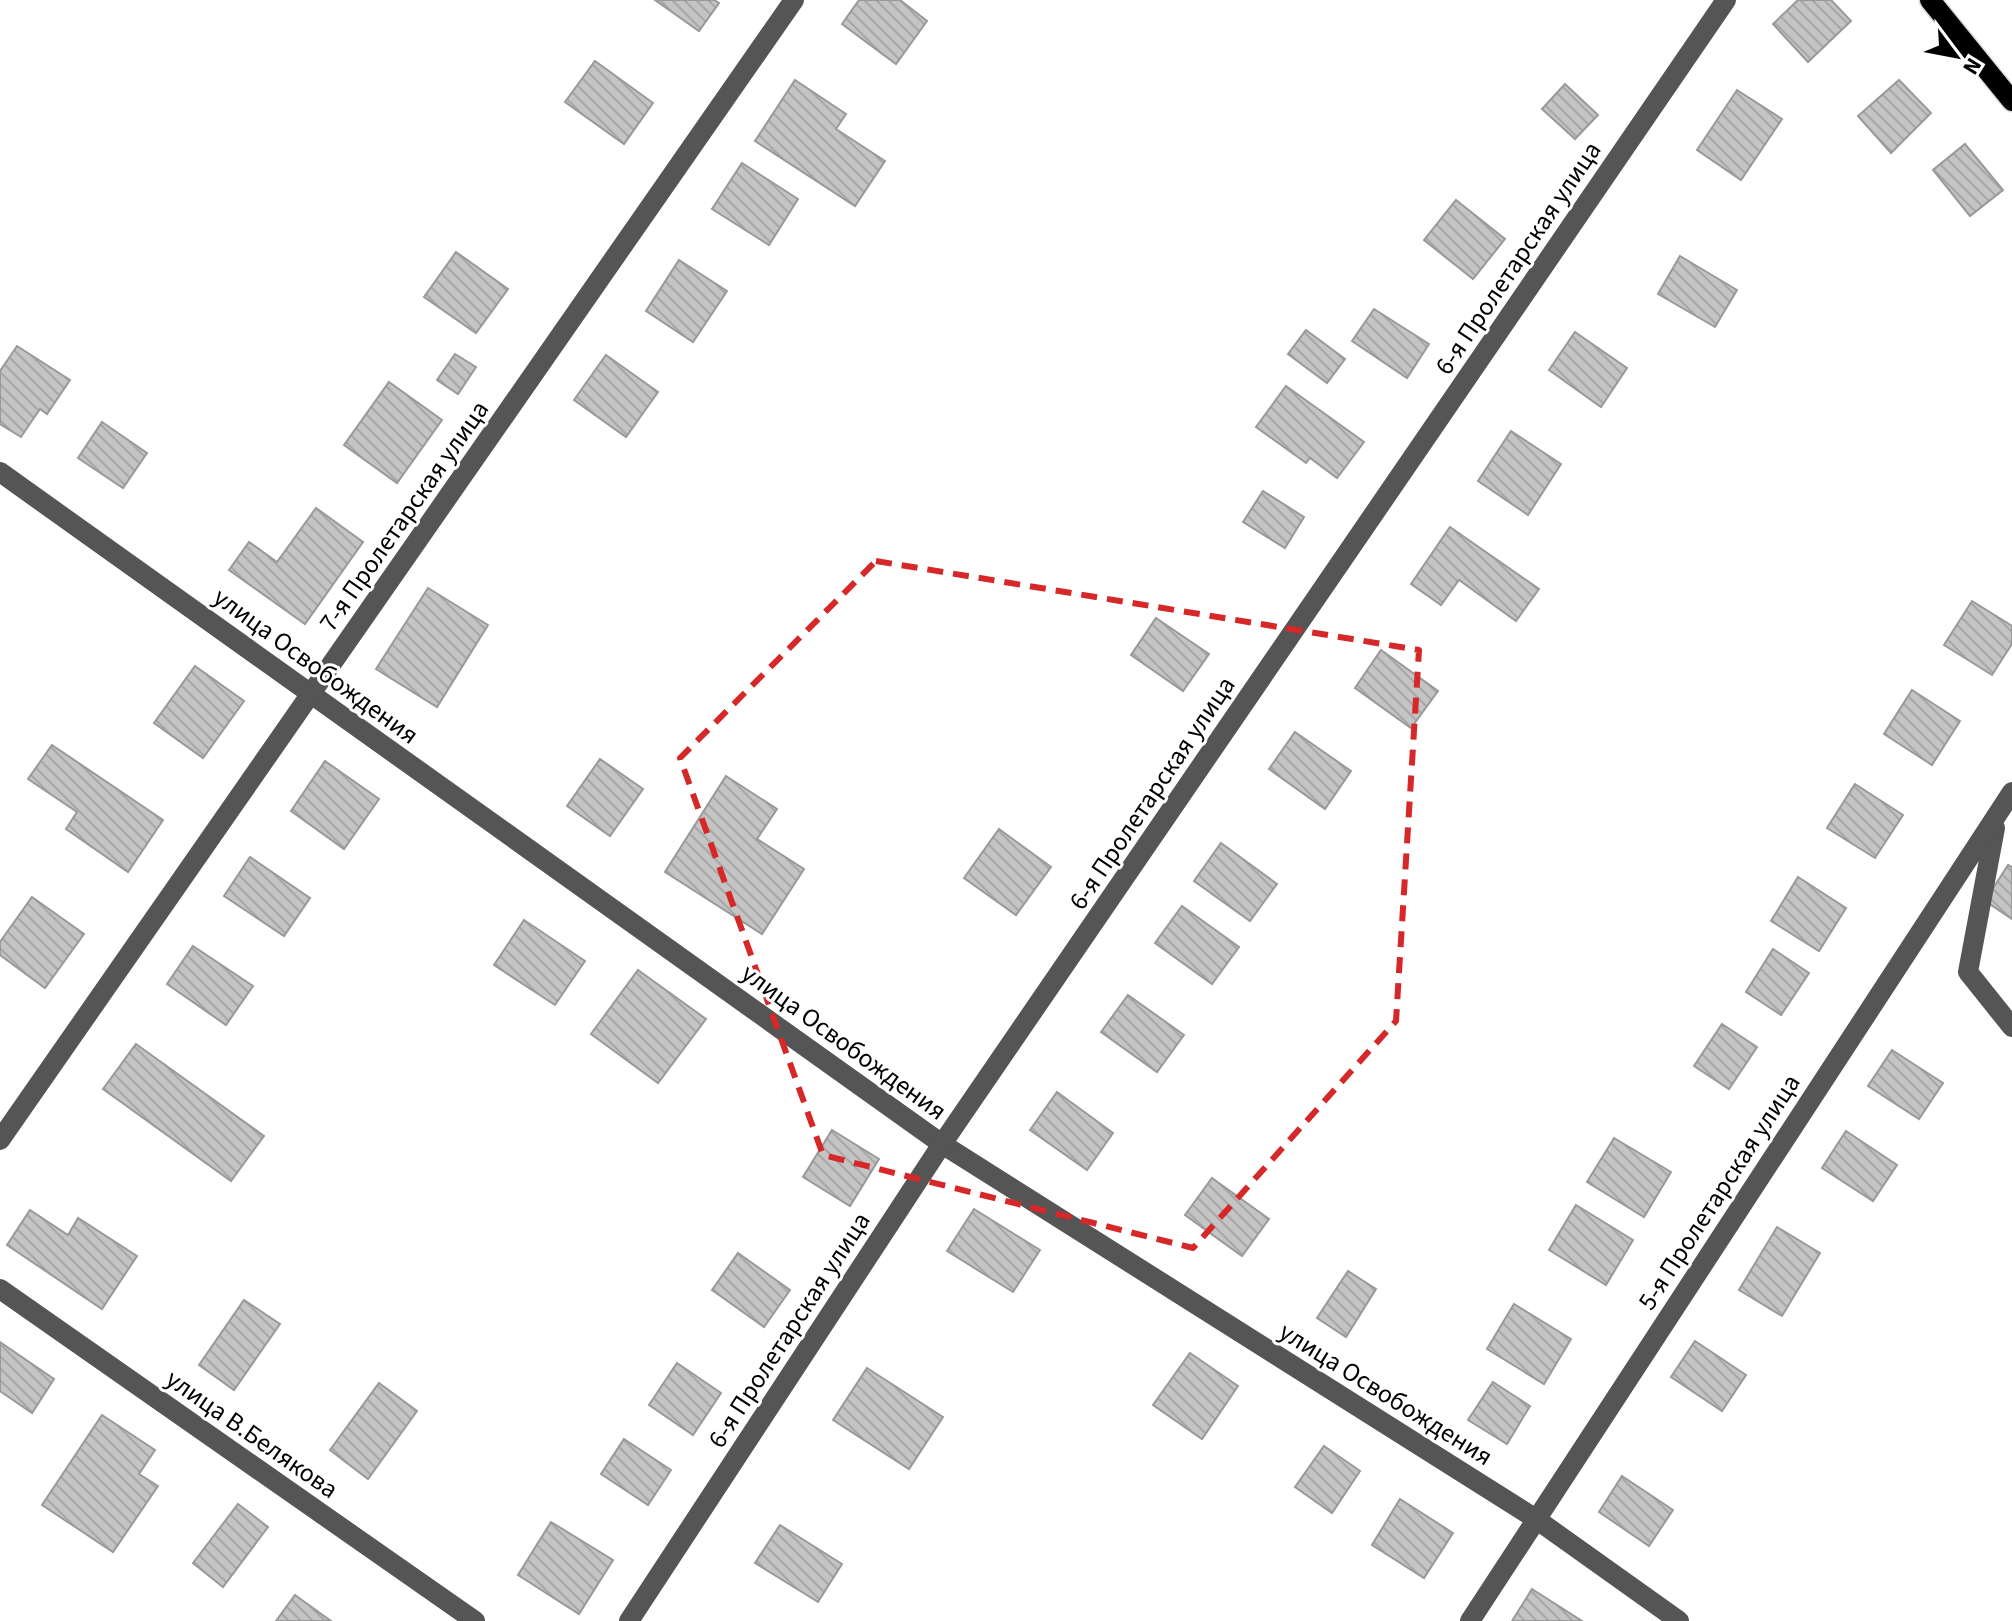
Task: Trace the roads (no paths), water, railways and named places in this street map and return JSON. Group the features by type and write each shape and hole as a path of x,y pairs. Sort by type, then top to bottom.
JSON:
{"main road":[{"path":"1930,0 2012,101"}],"street":[{"name":"7-я Пролетарская улица","path":"0,1140 794,0"},
{"name":"6-я Пролетарская улица","path":"629,1621 942,1144 1726,0"},
{"name":"улица Освобождения","path":"0,472 942,1144 1536,1519 1679,1621"},
{"name":"5-я Пролетарская улица","path":"1470,1621 2012,792"},
{"path":"1997,816 1968,972 2012,1027"},
{"name":"улица В.Белякова","path":"0,1289 475,1621"}]}
